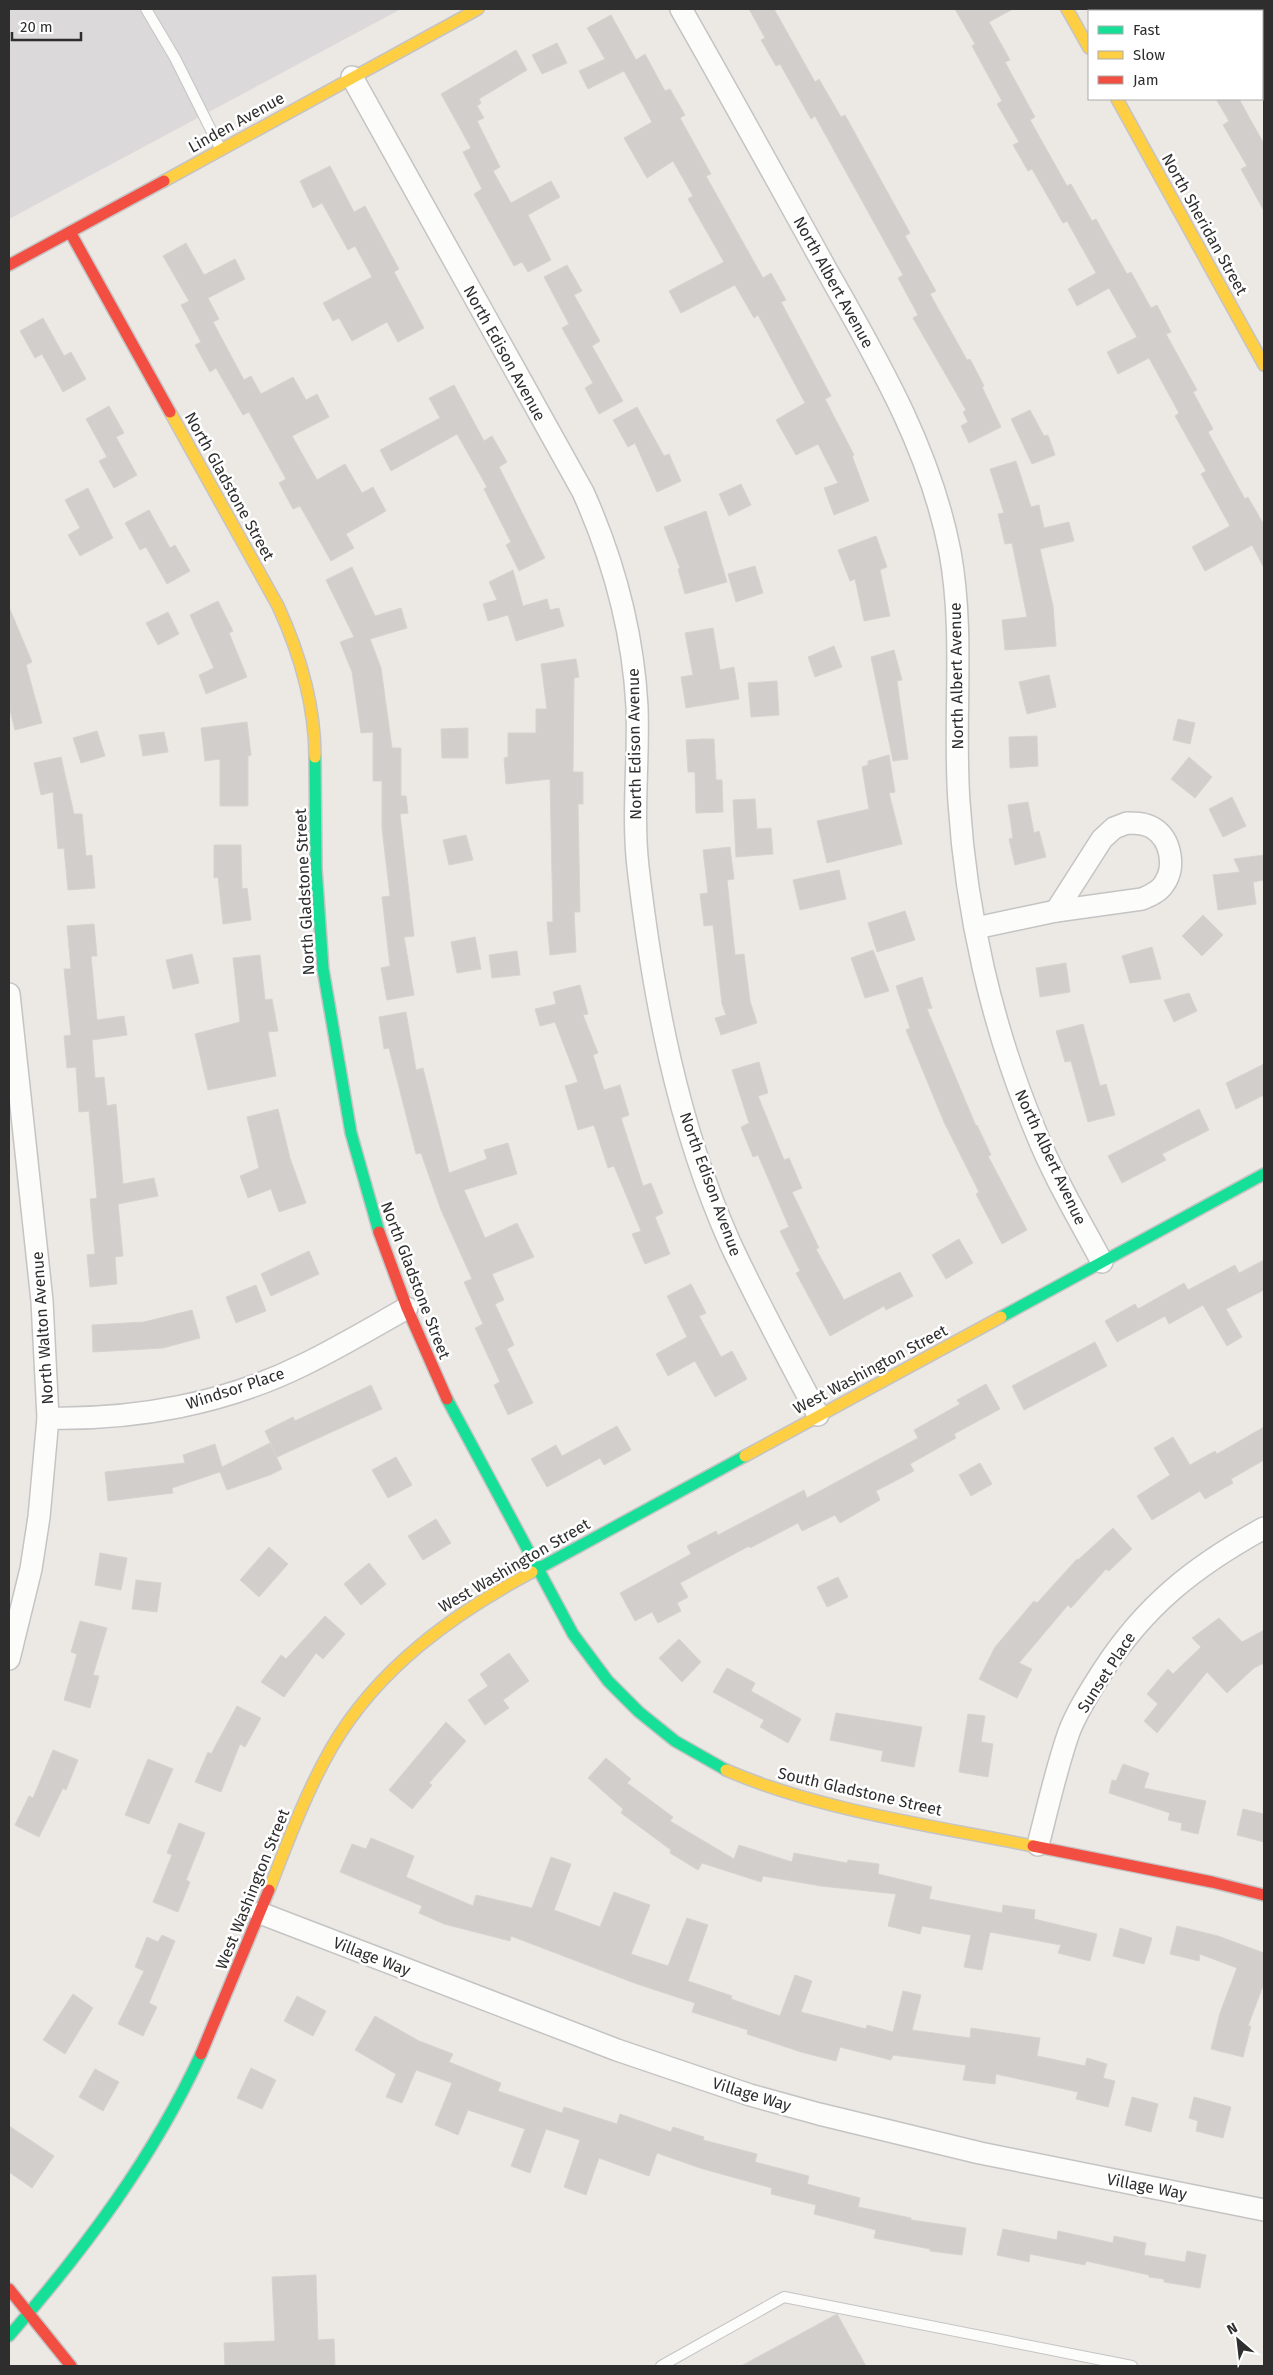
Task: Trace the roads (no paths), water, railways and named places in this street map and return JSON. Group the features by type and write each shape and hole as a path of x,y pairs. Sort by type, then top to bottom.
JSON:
{"street":[{"name":"Linden Avenue","path":"9,264 478,9"},
{"name":"North Albert Avenue","path":"681,9 869,343 900,402 922,454 950,552 958,620 959,802 976,928 996,1019 1016,1083 1052,1167 1102,1262"},
{"path":"1067,9 1088,46"},
{"name":"North Edison Avenue","path":"352,77 583,492 600,530 626,617 632,658 637,707 635,820 638,864 653,979 663,1034 693,1143 730,1242 818,1415"},
{"name":"North Sheridan Street","path":"1118,100 1264,365"},
{"name":"North Gladstone Street","path":"70,232 278,606 291,634 302,667 315,730 316,868 323,969 350,1133 374,1219 407,1308 437,1379 460,1426 538,1567"},
{"path":"976,928 1056,911 1142,899 1155,893 1164,884 1170,871 1171,857 1164,838 1154,828 1141,824 1127,823 1114,828 1102,839 1056,911"},
{"name":"North Walton Avenue","path":"9,994 42,1301 48,1418 39,1517 31,1569 9,1658"},
{"name":"West Washington Street","path":"9,2336 30,2313 115,2205 173,2110 195,2067 260,1913 306,1796 330,1750 357,1709 397,1664 436,1629 485,1597 538,1567 1264,1174"},
{"name":"Windsor Place","path":"48,1418 73,1419 146,1413 199,1403 253,1386 302,1366 407,1308"},
{"name":"Sunset Place","path":"1038,1845 1070,1730 1089,1692 1116,1650 1143,1616 1177,1584 1218,1555 1264,1528"},
{"name":"South Gladstone Street","path":"538,1567 574,1634 608,1681 639,1712 675,1742 718,1766 761,1785 817,1800 1038,1845 1264,1895"},
{"name":"Village Way","path":"260,1913 618,2050 750,2094 819,2114 980,2153 1264,2210"},
{"path":"9,2289 71,2366"}],"lane":[{"path":"146,9 175,58 221,149"},
{"path":"661,2366 784,2297 1132,2366"}]}
